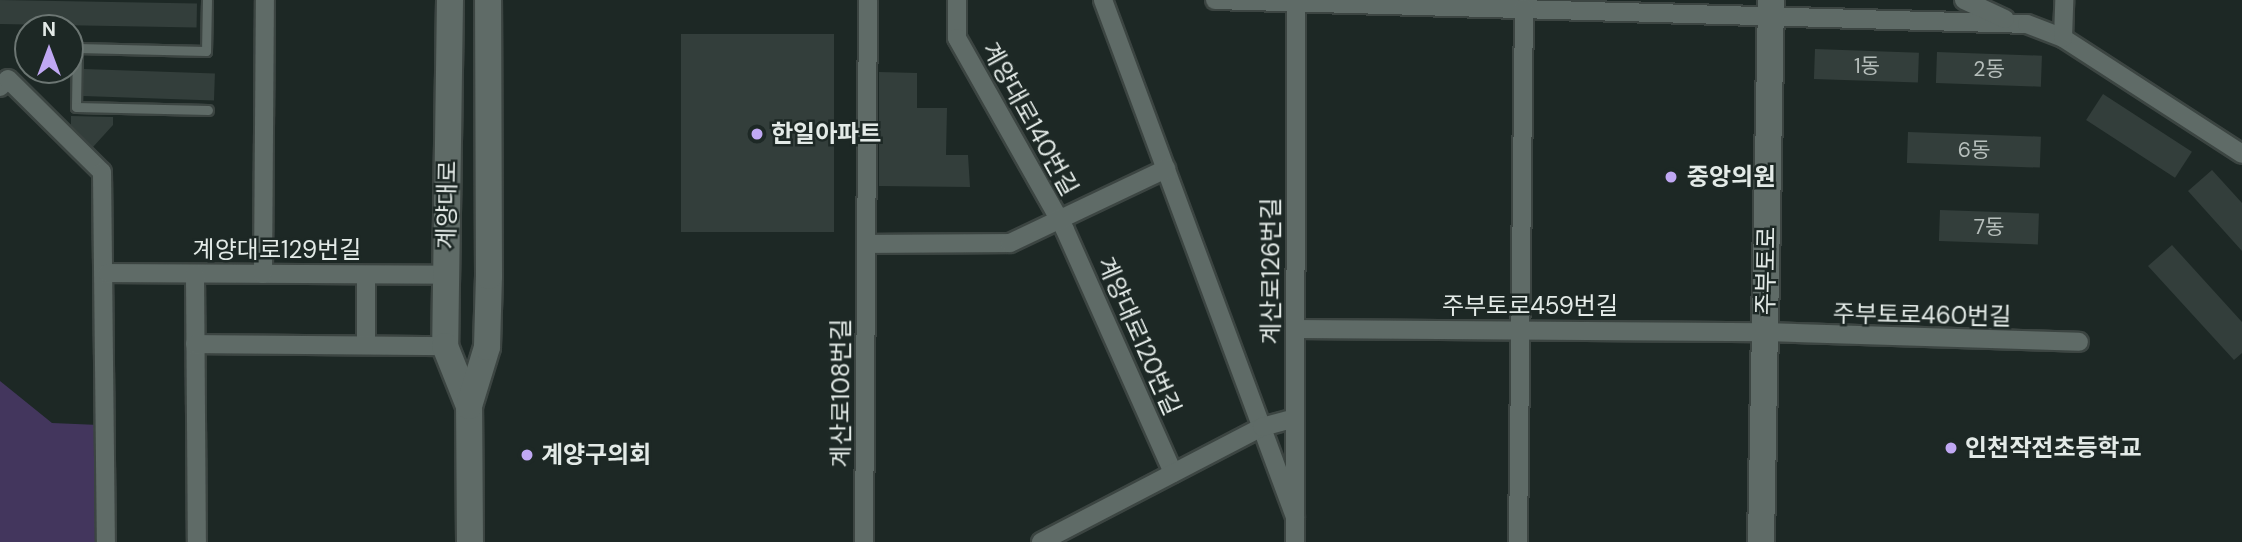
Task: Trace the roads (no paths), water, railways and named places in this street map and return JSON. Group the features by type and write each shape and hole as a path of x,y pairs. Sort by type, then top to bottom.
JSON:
{"main road":[{"name":"계양대로","path":"450,0 445,346 469,406"},
{"name":"계양대로","path":"470,542 469,406 487,347 488,0"},
{"name":"주부토로","path":"1760,542 1771,7"}],"street":[{"path":"263,274 265,0"},
{"name":"계산로108번길","path":"864,542 868,0"},
{"name":"계양대로140번길","path":"957,0 957,38 1058,220"},
{"path":"1103,0 1295,517"},
{"path":"1215,0 1524,8 1771,7 2015,23"},
{"path":"1964,0 2015,23 2063,38 2242,154"},
{"path":"2063,38 2064,0"},
{"name":"계산로126번길","path":"1295,1 1295,542"},
{"path":"1518,542 1524,8"},
{"path":"3,79 102,172 107,273 106,542"},
{"path":"866,244 1010,243 1166,169"},
{"name":"계양대로120번길","path":"1058,220 1172,473"},
{"name":"계양대로129번길","path":"107,273 447,275"},
{"path":"195,274 197,542"},
{"path":"366,275 366,344"},
{"name":"주부토로459번길","path":"1295,329 1765,332"},
{"name":"주부토로460번길","path":"1765,332 1792,337 2079,342"},
{"path":"195,344 445,346"},
{"path":"1041,542 1262,427 1295,418"}],"lane":[{"path":"207,0 206,51 78,48 76,107 208,110"}],"place":[{"name":"한일아파트","path":"757,134"},
{"name":"중앙의원","path":"1671,177"},
{"name":"인천작전초등학교","path":"1951,448"},
{"name":"계양구의회","path":"527,455"}]}
